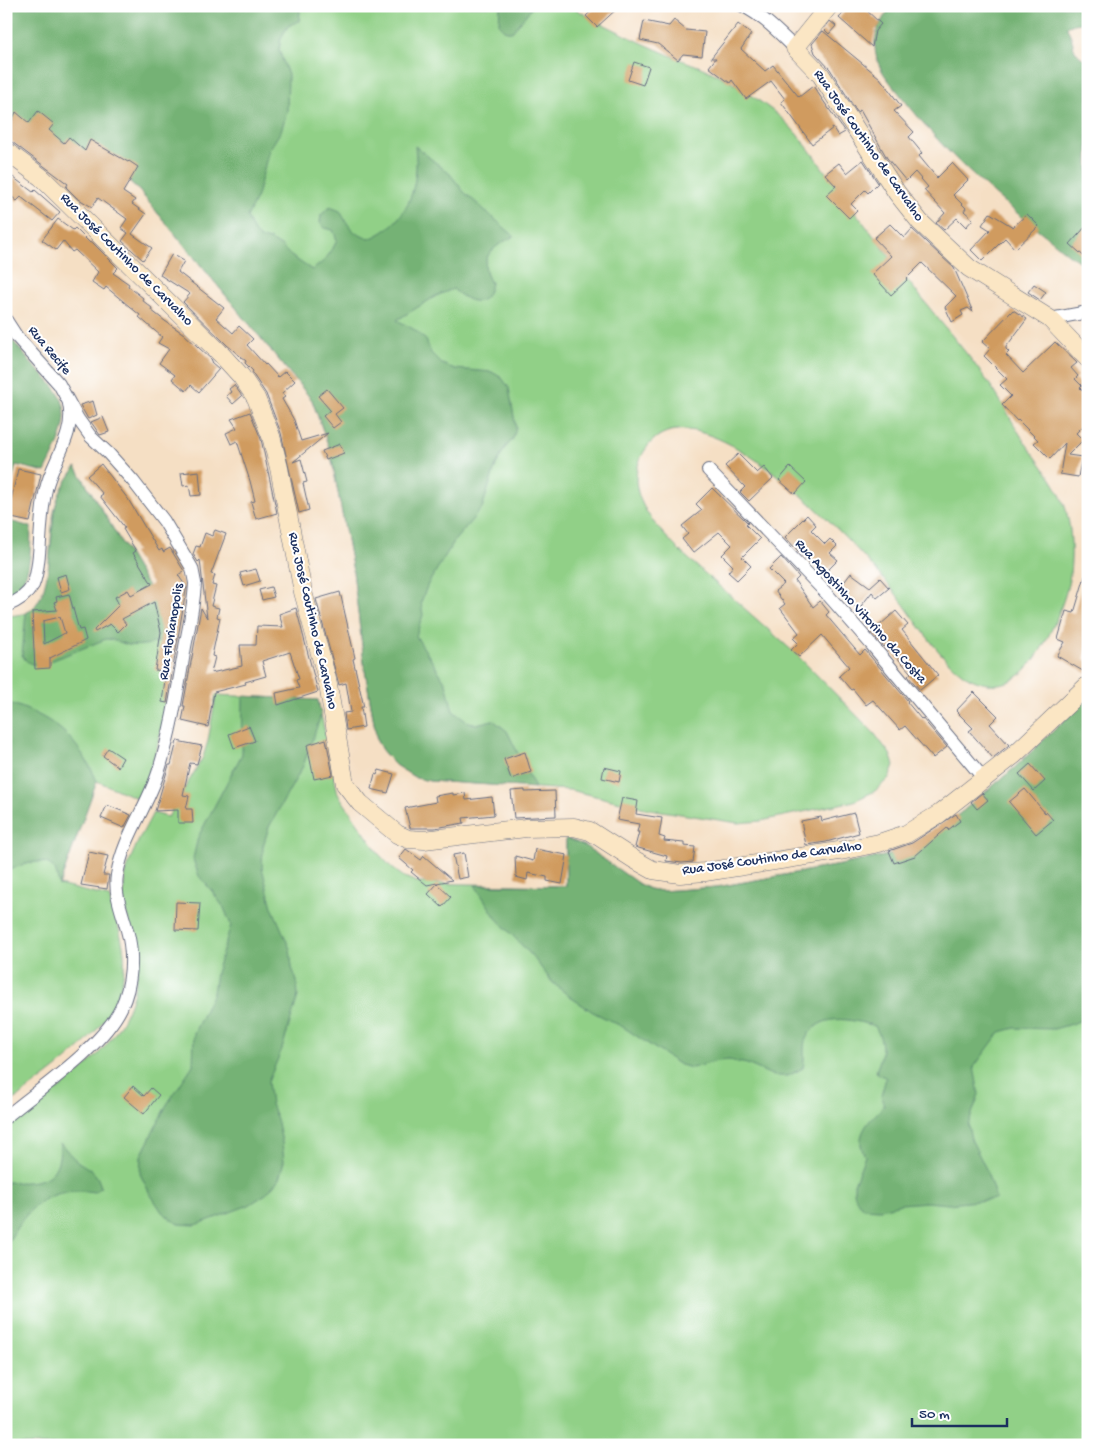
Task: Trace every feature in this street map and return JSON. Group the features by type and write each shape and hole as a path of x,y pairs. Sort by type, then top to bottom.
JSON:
{"street":[{"name":"Rua José Coutinho de Carvalho","path":"743,6 772,27 821,76 897,193 920,222 969,268 1050,319 1088,360"},
{"path":"795,48 829,6"},
{"name":"Rua José Coutinho de Carvalho","path":"6,151 41,178 224,357 241,376 256,398 267,423 279,468 303,592 325,671 345,784 360,803 397,834 408,839 424,840 526,828 574,827 590,831 653,870 691,874 845,850 896,838 925,823 1020,750 1088,685"},
{"path":"1050,319 1088,312"},
{"name":"Rua Recife","path":"6,320 17,337 59,384 69,402"},
{"path":"6,606 14,603 26,594 35,578 45,492 68,430 69,402"},
{"name":"Rua Florianopolis","path":"6,1117 81,1055 104,1031 120,1010 128,988 130,947 118,899 117,876 120,862 158,773 172,715 194,600 195,579 187,558 164,521 133,481 91,437 69,402"},
{"name":"Rua Agostinho Vitorino da Costa","path":"708,470 828,595 984,779"}],"green space":[{"path":"6,6 572,6 622,33 705,69 734,84 773,111 802,141 904,276 990,385 1059,493 1064,504 1070,529 1070,574 1058,616 1043,647 1024,671 1008,682 989,684 976,681 964,675 936,648 896,594 857,549 833,524 779,477 752,457 725,442 699,432 689,430 671,431 655,438 639,462 636,475 637,488 647,512 655,524 682,553 797,655 874,733 890,754 894,765 889,778 875,791 854,801 761,821 738,823 649,809 570,790 430,781 416,778 395,765 377,741 365,670 353,571 330,450 312,400 137,188 106,160 6,117"},
{"path":"6,6 298,6 300,12 299,21 288,26 281,38 279,50 288,75 287,112 281,131 269,150 257,196 247,217 254,232 260,238 271,240 281,246 291,256 312,270 327,257 337,240 333,230 325,228 320,223 321,215 330,207 340,211 355,232 369,239 383,232 394,223 409,201 413,188 416,175 415,146 450,174 464,192 514,236 499,244 489,254 485,267 491,283 489,292 481,300 476,301 465,298 453,289 436,296 397,320 415,330 426,340 431,353 442,364 455,369 492,372 502,378 509,388 516,428 513,439 505,448 496,465 482,508 455,540 428,584 421,602 423,615 416,636 446,683 453,711 466,721 476,724 493,720 507,731 535,788 430,781 416,778 395,765 382,750 377,741 365,670 353,571 330,450 312,400 137,188 106,160 6,117"},
{"path":"500,6 533,6 512,32 504,30 499,25"},
{"path":"892,6 1088,6 1088,22 1066,27 1075,50 1082,58 1088,61 1088,266 1075,259 975,177 934,136 881,70 875,51 877,31 883,18"},
{"path":"6,333 31,363 55,387 62,399 65,414 63,432 45,472 16,465 6,507"},
{"path":"76,467 162,610 168,631 167,709 152,766 139,799 97,781 59,885 109,897 120,932 124,953 123,978 115,1002 102,1023 86,1042 46,1076 6,1106 6,616 29,612 40,599 47,576 55,506 62,488"},
{"path":"76,467 162,610 168,639 134,645 106,639 41,665 35,665 28,662 22,655 26,613 35,606 42,594 49,563 54,513 58,497"},
{"path":"6,520 31,527 30,557 26,575 15,590 6,596"},
{"path":"216,695 318,700 338,794 379,854 392,868 404,877 420,883 566,886 566,838 585,846 639,884 649,889 662,891 717,887 894,854 938,830 963,811 1013,769 1088,698 1088,1445 6,1445 6,1127 87,1066 119,1027 130,1005 138,961 136,943 124,902 125,879 128,867 153,813 168,817 203,757 208,741"},
{"path":"243,696 318,700 321,715 303,766 269,827 263,846 262,868 272,907 290,949 292,968 297,981 298,996 282,1049 268,1082 271,1104 282,1142 284,1161 279,1179 266,1194 249,1205 196,1225 178,1224 162,1212 149,1192 140,1174 141,1156 166,1106 193,1065 194,1033 213,993 216,973 231,925 224,908 199,876 193,859 198,837 242,754"},
{"path":"1088,698 1088,1017 1054,1029 1015,1028 1000,1032 974,1067 979,1094 968,1125 971,1139 986,1169 996,1199 948,1204 927,1202 901,1204 880,1209 863,1208 857,1201 854,1184 865,1156 861,1141 862,1135 868,1123 884,1106 881,1096 886,1078 876,1072 882,1044 875,1026 845,1020 826,1021 818,1025 811,1031 805,1041 803,1068 788,1076 774,1076 747,1064 729,1060 717,1061 692,1068 680,1065 623,1027 593,1012 552,982 533,957 496,918 475,885 566,886 566,838 585,846 639,884 649,889 662,891 717,887 894,854 938,830 963,811 1013,769"},
{"path":"6,702 37,714 61,730 81,751 97,781 59,886 55,870 51,865 45,863 31,863 6,872"},
{"path":"60,1143 77,1161 95,1174 101,1187 96,1192 64,1192 41,1202 22,1220 6,1246 6,1182 37,1181 52,1173 59,1156"}],"building":[{"path":"597,6 620,6 597,27 586,16"},
{"path":"850,6 862,6 881,24 875,31 872,47 839,18"},
{"path":"674,20 686,30 705,32 702,56 683,54 678,60 658,44 640,40 644,21 669,26"},
{"path":"830,21 836,26 829,34 824,29"},
{"path":"738,24 751,34 741,49 765,71 773,65 799,97 813,86 845,132 838,136 833,128 812,144 781,102 785,99 771,81 746,99 732,80 730,83 709,67 716,58 711,58"},
{"path":"823,31 880,78 901,106 894,111 914,132 909,137 922,153 919,156 937,178 952,163 968,180 953,195 966,208 964,211 973,219 966,227 957,218 944,230 936,223 945,213 924,190 928,187 915,172 906,181 887,158 860,110 857,112 830,69 815,53 812,44"},
{"path":"634,62 649,67 643,85 628,80"},
{"path":"38,111 54,124 49,130 64,143 69,137 85,151 90,140 138,167 123,192 135,200 132,204 146,214 132,234 152,248 143,260 122,241 128,233 121,228 127,219 98,198 92,207 77,198 66,187 68,184 12,142 6,141 6,132 16,112 29,123"},
{"path":"863,160 878,183 868,193 865,190 851,204 857,210 849,218 826,195 836,186 825,174 839,163 847,173"},
{"path":"6,172 33,192 35,190 60,212 52,221 21,197 17,201 6,192"},
{"path":"990,213 1013,227 1027,214 1039,226 1015,249 1005,238 982,261 971,250 990,230 982,225"},
{"path":"58,219 73,230 75,228 90,243 92,242 118,268 113,273 129,284 128,286 152,308 151,310 184,334 212,360 211,362 219,369 199,392 191,385 186,391 172,379 175,375 159,363 169,349 158,343 162,337 139,317 140,315 106,287 104,290 92,282 98,272 75,250 72,252 63,241 56,250 42,240"},
{"path":"890,224 904,238 912,229 954,268 973,312 968,308 961,311 963,315 952,322 945,307 956,296 922,263 891,295 872,274 891,256 874,238"},
{"path":"1088,224 1088,260 1070,244"},
{"path":"172,254 184,261 178,272 224,308 216,318 233,333 239,326 253,339 247,345 265,365 278,377 285,371 295,381 282,393 285,397 282,399 294,420 301,441 328,433 293,462 301,459 307,482 303,483 309,510 299,513 281,433 266,394 252,373 253,371 245,363 246,361 183,302 190,294 160,275"},
{"path":"1034,284 1046,292 1040,300 1028,292"},
{"path":"1013,310 1027,319 1006,347 1009,352 1006,355 1023,373 1055,342 1077,363 1071,368 1078,376 1075,379 1082,386 1080,388 1088,396 1088,421 1076,433 1083,440 1068,455 1082,457 1078,477 1060,474 1065,443 1050,459 1034,443 1038,440 1002,405 1011,396 1000,385 1007,379 984,356 990,349 982,342"},
{"path":"234,385 242,396 233,404 226,396 231,392 229,389"},
{"path":"327,389 343,408 335,414 341,422 333,428 323,416 330,410 318,396"},
{"path":"93,401 97,415 88,419 80,405"},
{"path":"250,412 261,439 277,513 256,519 251,502 255,501 237,441 231,444 226,433 237,428 231,419"},
{"path":"103,417 109,432 100,435 91,422"},
{"path":"340,444 344,453 326,460 322,451"},
{"path":"738,454 757,473 764,467 773,478 749,501 740,492 745,487 725,466"},
{"path":"101,464 128,499 159,551 162,549 163,552 170,548 184,571 178,575 187,588 167,703 162,702 165,680 162,679 163,671 155,670 161,632 154,602 122,619 126,624 118,632 110,624 95,632 94,630 119,605 115,597 128,590 131,595 152,584 133,553 136,551 123,529 125,528 100,496 103,494 87,476"},
{"path":"790,467 806,482 795,494 779,480"},
{"path":"18,469 41,474 30,522 7,517"},
{"path":"199,471 201,495 191,496 189,485 183,486 181,473"},
{"path":"712,488 748,523 746,525 760,539 742,557 751,566 737,580 728,572 733,566 722,555 732,545 719,532 693,553 682,539 688,534 682,526 702,510 696,504"},
{"path":"807,515 816,525 811,530 825,544 830,539 837,546 830,553 838,560 825,573 818,565 816,566 813,563 811,565 785,537"},
{"path":"215,530 226,534 211,574 215,575 212,585 216,586 211,606 219,608 217,617 220,618 212,656 215,657 211,673 242,666 240,645 256,645 257,626 283,627 279,614 296,608 318,692 278,705 276,693 299,688 296,680 299,679 290,652 262,661 266,676 245,682 246,684 214,692 208,727 182,721 185,706 183,706 201,608 207,618 200,560 198,562 193,554 196,546 200,547 205,533 212,536"},
{"path":"781,557 799,577 795,581 813,607 820,601 829,612 826,615 860,655 865,650 921,719 947,747 933,758 905,726 900,730 873,700 866,705 839,676 849,667 822,635 799,657 791,650 798,643 793,638 799,633 780,608 785,604 775,591 784,584 769,569"},
{"path":"256,569 260,581 244,586 240,573"},
{"path":"851,573 870,587 880,578 889,588 877,598 872,592 858,610 839,589"},
{"path":"66,574 70,589 61,592 57,577"},
{"path":"1085,576 1088,576 1088,646 1084,659 1088,661 1088,674 1057,656 1065,642 1058,639 1066,611 1074,613"},
{"path":"271,587 274,597 262,600 259,590"},
{"path":"340,592 364,707 361,707 364,727 346,730 344,713 351,712 346,683 339,685 316,599"},
{"path":"69,594 79,630 83,629 86,640 50,658 50,668 35,669 32,612 57,610 54,602 57,601 56,597","holes":["60,617 65,633 44,644 43,621"]},
{"path":"896,611 908,625 902,630 938,675 920,690 908,676 911,673 886,645 884,647 872,632"},
{"path":"974,692 998,716 990,724 1009,745 993,758 969,731 973,728 956,711"},
{"path":"249,726 255,741 234,748 229,734"},
{"path":"326,739 333,775 314,779 307,745"},
{"path":"177,741 202,746 197,764 190,763 183,795 189,796 186,809 192,809 193,823 178,823 178,810 155,811"},
{"path":"108,748 123,758 118,767 103,756"},
{"path":"525,752 531,772 511,779 504,759"},
{"path":"1030,764 1045,781 1034,791 1019,774"},
{"path":"604,767 621,771 619,782 602,778"},
{"path":"379,770 394,774 388,793 371,789 375,774 377,775"},
{"path":"1025,789 1053,820 1036,834 1009,802"},
{"path":"525,790 525,792 555,791 556,816 514,818 511,791"},
{"path":"453,793 453,795 465,793 466,800 492,797 494,815 463,818 464,823 435,828 410,828 405,808 436,802 435,796"},
{"path":"982,793 988,800 977,809 971,802"},
{"path":"622,798 638,801 636,814 662,818 659,836 665,838 664,841 684,843 684,846 695,847 693,862 666,861 667,856 635,847 639,824 617,820"},
{"path":"107,805 131,815 124,828 101,818"},
{"path":"854,813 859,833 806,845 801,821 821,817 822,821"},
{"path":"956,814 960,821 948,830 947,828 915,856 894,863 889,851 912,843"},
{"path":"406,849 421,860 424,856 452,880 427,885 411,872 413,870 399,858"},
{"path":"535,849 567,855 562,884 547,881 547,877 528,873 527,880 516,877 515,856 533,861"},
{"path":"89,852 108,856 103,875 109,875 107,889 81,885"},
{"path":"464,853 468,877 458,879 453,855"},
{"path":"437,884 451,897 442,907 428,894"},
{"path":"176,902 200,903 198,931 175,930"},
{"path":"133,1086 144,1096 151,1088 159,1095 144,1114 124,1097"}]}
